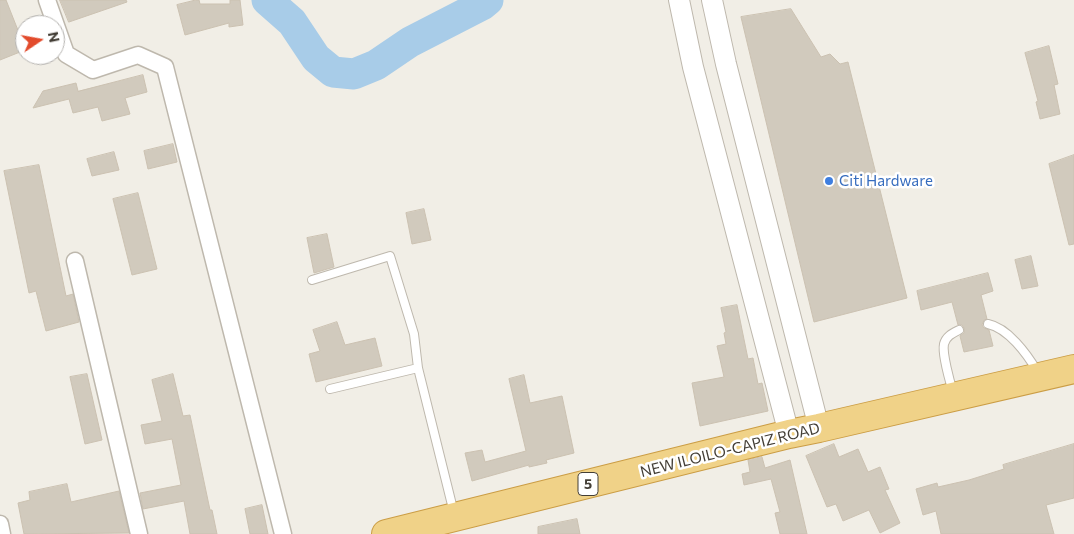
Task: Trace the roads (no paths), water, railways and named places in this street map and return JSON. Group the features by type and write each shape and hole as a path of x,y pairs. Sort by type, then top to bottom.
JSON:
{"highway":[{"name":"NEW ILOILO-CAPIZ ROAD","path":"386,534 789,434 1074,369"}],"street":[{"path":"47,0 66,54 83,65 93,70 138,55 165,68 283,534"},
{"path":"679,0 693,67 789,434"},
{"path":"712,0 728,74 819,428"},
{"path":"76,261 139,534"},
{"path":"0,524 2,534"}],"lane":[{"path":"312,280 390,256 414,334 418,368 455,517"},
{"path":"988,324 1002,330 1026,353 1040,377"},
{"path":"954,397 946,363 944,344 950,334 959,330"},
{"path":"330,389 418,368"}],"waterway":[{"path":"267,0 292,22 316,58 333,72 354,74 376,65 410,42 482,5 488,0"}],"place":[{"name":"Citi Hardware","path":"829,181"}]}
